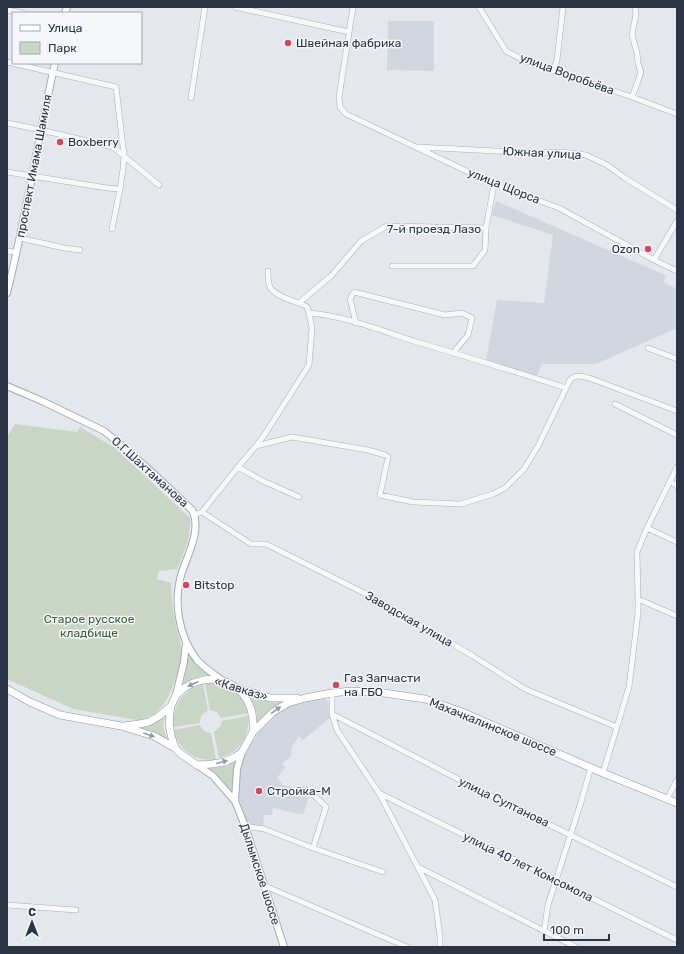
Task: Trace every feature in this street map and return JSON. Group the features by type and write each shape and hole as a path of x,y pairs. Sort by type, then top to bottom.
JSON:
{"highway":[{"name":"«Кавказ»","path":"176,695 193,683 213,679 223,681 237,688 270,698 305,698"},
{"path":"237,688 250,703 253,713 253,732"},
{"path":"7,689 30,702 60,714 121,726 154,736 175,748 181,754 198,765 225,762 242,752"},
{"name":"Махачкалинское шоссе","path":"242,752 253,732 273,712 288,703 332,693 351,691 377,692 425,699 462,712 603,773 677,803"},
{"path":"175,748 169,729 169,718 176,695"},
{"path":"121,726 149,722 172,706"}],"main road":[{"name":"проспект Имама Шамиля","path":"7,293 20,238 55,64"},
{"name":"О.Г.Шахтаманова","path":"7,386 104,431 155,475 192,510 196,525 192,545 178,585 177,604 186,643"},
{"path":"186,643 197,660 223,681"},
{"path":"176,695 184,662 186,643"},
{"path":"235,801 237,769 242,752"},
{"path":"198,765 213,776 235,801"},
{"name":"Дылымское шоссе","path":"235,801 245,826 284,947"}],"street":[{"path":"191,98 205,7"},
{"path":"234,7 349,32 354,7"},
{"name":"улица Воробьёва","path":"479,7 506,51 527,62 632,97 677,114"},
{"path":"553,71 557,60 563,7"},
{"path":"632,97 641,72 632,36 636,14 635,7"},
{"path":"7,10 18,12"},
{"name":"улица Щорса","path":"349,32 339,97 340,107 346,114 494,184 559,208 677,271"},
{"path":"16,64 116,87 124,156 120,189 112,229"},
{"path":"7,123 113,147 159,185"},
{"name":"Южная улица","path":"415,147 561,152 586,155 607,165 625,178 677,210"},
{"path":"7,172 120,189"},
{"path":"486,228 494,184"},
{"path":"654,260 677,221"},
{"name":"7-й проезд Лазо","path":"299,303 332,275 361,241 387,226 486,228 485,250 473,266 392,266"},
{"path":"20,238 80,250"},
{"path":"7,251 17,252"},
{"path":"194,515 202,512 256,446 309,365 312,328 307,307 279,295 272,290 268,271"},
{"path":"356,323 350,299 354,292 445,315 462,313 472,318 468,335 453,353"},
{"path":"309,313 326,314 566,388"},
{"path":"648,348 677,359"},
{"path":"256,446 292,437 368,450 388,456 380,495 413,502 461,504 493,494 505,488 524,468 538,446 570,380 574,376 592,379 677,411"},
{"path":"615,404 677,435"},
{"path":"238,467 299,497"},
{"path":"603,773 629,687 638,613 637,552 677,467"},
{"path":"670,481 677,486"},
{"name":"Заводская улица","path":"202,512 251,544 266,544 376,599 473,656 525,689 617,727"},
{"path":"647,528 677,542"},
{"path":"638,599 677,616"},
{"path":"332,693 332,714 337,730 379,794 435,900 440,947"},
{"name":"улица Султанова","path":"332,714 495,798 677,887"},
{"path":"544,931 548,905 591,767"},
{"path":"667,799 677,780"},
{"path":"305,789 326,807 313,848"},
{"name":"улица 40 лет Комсомола","path":"379,794 677,940"},
{"path":"245,826 264,829 313,848 383,872"},
{"path":"417,867 576,947"},
{"path":"265,886 407,947"},
{"path":"7,905 76,910"}],"shaded area":[{"path":"388,21 434,21 434,71 387,70"},
{"path":"496,201 667,276 663,282 677,289 677,328 596,364 542,364 536,376 486,361 497,300 544,303 553,235 492,215"},
{"path":"322,698 328,701 332,716 303,740 299,736 292,746 291,756 282,764 285,767 277,778 283,785 301,790 309,796 303,815 273,808 272,815 264,815 263,827 247,824 237,791 240,771 247,750 264,724 279,710 291,705"}],"green space":[{"name":"Старое русское кладбище","path":"15,424 77,432 80,427 115,448 190,518 190,531 187,544 177,569 159,571 157,579 171,583 172,605 180,644 181,658 178,673 166,701 152,715 137,720 73,709 7,679 7,437"},
{"path":"191,657 210,675 195,678 183,685 188,658"},
{"path":"212,683 225,686 235,692 243,701 248,713 221,718 217,712 210,710 205,684"},
{"path":"203,684 208,711 204,713 200,719 200,723 174,727 175,712 180,700 189,691"},
{"path":"249,695 287,700 257,726 256,710"},
{"path":"165,714 163,725 167,740 136,728"},
{"path":"248,716 247,731 242,743 233,752 219,758 214,732 220,727 222,721"},
{"path":"200,725 204,731 211,733 216,760 201,759 189,753 180,744 173,730"},
{"path":"237,759 234,772 233,790 231,792 221,780 206,768 215,768 230,764"}],"place":[{"name":"Швейная фабрика","path":"288,43"},
{"name":"Boxberry","path":"60,142"},
{"name":"Ozon","path":"648,249"},
{"name":"Bitstop","path":"186,585"},
{"name":"Газ Запчасти на ГБО","path":"336,685"},
{"name":"Стройка-М","path":"259,791"}]}
